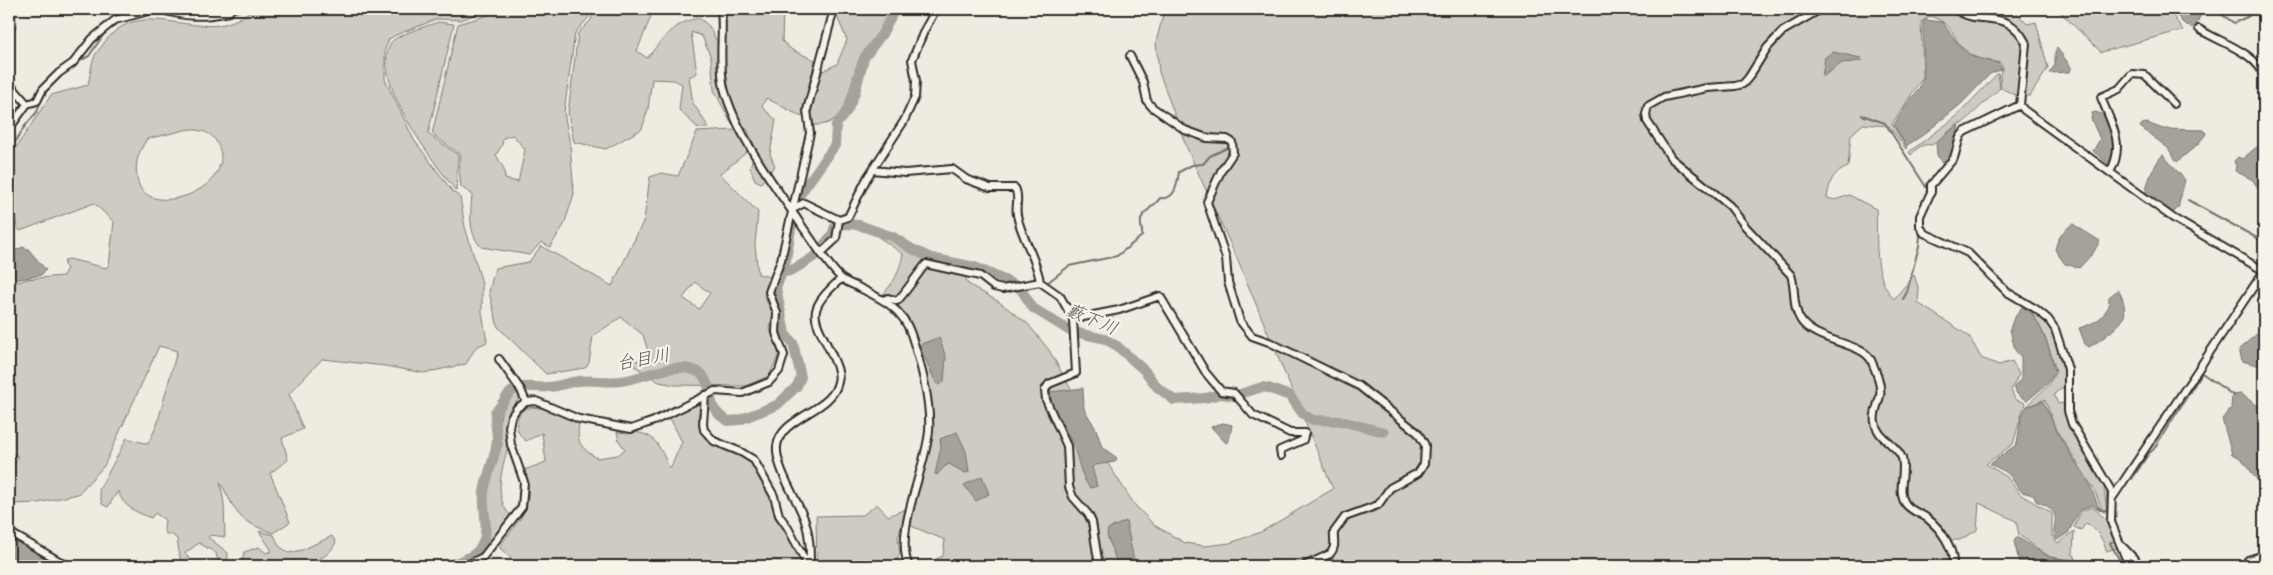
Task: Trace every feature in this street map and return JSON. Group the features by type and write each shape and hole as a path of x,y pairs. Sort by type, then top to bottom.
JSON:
{"street":[{"path":"9,129 27,104 37,101 43,89 59,73 73,63 92,39 114,20 158,9 183,16 207,17 229,12 231,9"},
{"path":"721,9 720,41 725,89 749,145 821,253 841,279 883,300 899,311 908,326 918,359 929,420 926,449 903,539 904,554 909,566"},
{"path":"465,566 483,557 522,507 524,482 512,445 509,421 513,412 526,402 544,403 579,419 631,429 654,421 710,393 742,393 751,390 769,382 779,371 784,361 784,355 776,332 777,313 769,292 782,260 810,134 807,110 834,9"},
{"path":"821,253 836,239 839,223 848,217 872,170 904,121 915,97 916,82 912,60 936,9"},
{"path":"1821,9 1783,31 1768,48 1749,78 1743,84 1707,88 1664,97 1648,106 1646,114 1648,121 1671,158 1730,206 1745,226 1791,275 1800,321 1815,333 1860,350 1870,358 1880,385 1875,423 1880,435 1899,453 1902,459 1903,498 1911,509 1934,526 1950,546 1953,552 1953,566"},
{"path":"1955,9 1970,16 1995,18 2011,24 2023,36 2026,43 2020,105"},
{"path":"2199,29 2250,56 2260,67 2264,76"},
{"path":"1130,56 1143,82 1147,101 1152,107 1185,130 1207,138 1227,139 1232,142 1233,153 1221,171 1207,202 1226,258 1228,282 1240,320 1246,330 1257,338 1359,386 1418,433 1425,445 1424,464 1418,472 1390,488 1378,505 1345,517 1334,532 1334,550 1330,554 1304,566"},
{"path":"2110,172 2118,153 2112,123 2101,96 2119,89 2132,74 2140,74 2145,75 2174,104"},
{"path":"9,83 27,104"},
{"path":"2020,105 2041,123 2173,218 2264,271 2117,494 2113,497"},
{"path":"2020,105 1964,132 1960,137 1954,158 1932,185 1931,192 1920,216 1920,226 1924,234 1968,253 2007,292 2036,309 2048,319 2055,329 2068,369 2068,411 2072,424 2107,480 2113,497 2111,522 2129,566"},
{"path":"872,170 905,173 952,169 966,179 990,188 1015,188 1018,194 1017,215 1029,244 1040,282 1060,296 1073,319 1076,372 1049,384 1045,395 1052,416 1067,446 1067,482 1070,491 1092,522 1100,566"},
{"path":"792,210 795,206 804,203 839,223"},
{"path":"883,300 888,298 896,301 901,297 910,282 926,264 980,276 994,287 1002,289 1040,282"},
{"path":"809,566 809,535 780,462 777,446 779,438 788,428 824,403 836,391 839,376 837,367 818,331 815,313 816,306 828,290 841,279"},
{"path":"1073,319 1119,310 1160,296 1206,373 1221,391 1236,396 1252,415 1290,433 1305,434 1303,440 1280,450 1281,456"},
{"path":"499,358 526,402"},
{"path":"710,393 703,424 708,436 754,460 774,496 779,514 809,566"},
{"path":"9,532 68,566"},
{"path":"2120,544 2141,566"},
{"path":"2245,566 2248,560 2264,555"}],"shaded area":[{"path":"253,9 490,9 461,20 437,19 389,39 385,49 385,79 414,140 453,192 460,197 465,227 482,283 482,312 487,342 476,347 466,364 424,373 385,366 322,359 289,394 303,429 282,438 288,460 270,473 290,522 273,533 251,524 239,515 220,482 224,503 225,537 211,535 208,537 228,553 227,566 219,566 216,553 199,543 185,553 194,566 188,566 180,558 177,539 171,534 166,534 164,530 165,520 155,513 151,518 140,514 123,501 118,491 108,507 102,504 99,490 127,438 148,444 157,425 177,351 159,346 104,466 78,494 38,503 9,504 9,468 14,465 18,458 17,455 9,454 9,283 26,279 63,276 67,268 64,265 65,260 69,259 106,268 109,265 114,222 94,203 20,231 17,227 9,188 9,158 51,95 88,85 95,55 116,30 129,23 143,20 219,25 233,21","holes":["189,129 211,135 217,142 221,162 214,176 203,187 188,195 172,199 157,199 145,193 138,182 136,165 147,139"]},
{"path":"498,9 586,9 589,17 575,33 564,112 570,145 574,194 564,225 550,247 541,242 530,255 481,247 472,228 472,194 461,187 459,170 461,155 432,134 458,24 485,16","holes":["513,135 525,150 518,182 505,179 504,169 496,155 502,145 503,138"]},
{"path":"594,9 654,9 637,51 647,58 670,32 690,20 699,18 709,26 716,40 725,44 726,9 783,9 782,41 792,50 815,60 802,117 766,98 762,107 776,120 770,154 775,166 761,183 755,180 750,167 756,149 747,129 731,123 714,90 711,58 702,36 691,32 697,73 689,77 693,103 709,128 698,128 679,110 682,84 674,80 652,79 648,109 642,129 606,149 574,142 568,113 578,33 591,20"},
{"path":"839,9 891,9 874,39 860,58 842,111 835,119 826,124 814,125 810,111 821,72 837,64 847,40 838,19"},
{"path":"1167,9 2013,9 2027,24 2036,22 2048,68 2030,96 2015,95 2001,88 2000,73 2003,68 2000,63 1980,59 1969,54 1959,44 1946,24 1930,16 1921,22 1923,77 1892,124 1907,148 1889,126 1863,124 1851,135 1848,167 1838,172 1832,179 1827,198 1835,200 1849,195 1876,209 1879,268 1887,290 1894,299 1914,275 1919,290 1918,303 1969,336 1981,358 1999,365 2012,361 2019,374 2011,390 2015,399 2025,403 2013,444 1986,464 2007,477 2021,495 2052,513 2052,536 2058,543 2074,531 2073,555 2075,556 2077,566 2072,566 2075,564 2073,560 2050,557 2019,535 2016,521 1979,503 1977,530 1960,540 1947,540 1950,566 930,566 936,559 943,556 945,540 911,526 911,517 924,466 930,396 914,331 903,311 882,295 896,276 903,254 877,236 877,233 919,256 961,267 968,284 999,302 1027,323 1049,350 1085,414 1099,450 1134,504 1154,525 1185,543 1205,546 1230,543 1261,532 1333,489 1238,261 1186,146 1159,72 1156,42 1163,15"},
{"path":"2057,9 2168,9 2183,30 2101,52"},
{"path":"2172,9 2203,9 2196,26 2192,28 2183,23"},
{"path":"1925,20 1942,22 1960,46 1973,57 1998,63 2002,69 1990,74 1961,104 1923,135 1906,146 1894,125 1906,105 1919,89 1924,76 1923,22"},
{"path":"438,22 454,24 428,134 458,155 456,191 420,142 408,121 389,79 386,60 390,44 398,37"},
{"path":"2057,48 2071,67 2069,72 2049,73 2055,65 2055,51"},
{"path":"1833,52 1861,58 1862,61 1842,63 1822,77 1825,57"},
{"path":"1998,73 2000,88 1963,123 1958,124 1932,145 1920,147 1911,155 1909,152 1956,117"},
{"path":"2096,112 2106,116 2115,144 2111,166 2093,151 2100,139 2091,119 2092,113"},
{"path":"2147,123 2163,129 2204,130 2206,134 2198,144 2177,162 2168,148 2140,127 2142,124"},
{"path":"1958,125 1953,152 1944,167 1937,155 1936,143"},
{"path":"735,130 748,151 720,174 758,212 755,245 758,274 770,277 764,297 773,313 770,329 779,354 769,376 745,386 675,385 659,382 628,362 650,358 643,335 621,317 593,336 589,363 585,368 546,374 498,327 489,292 495,268 529,262 541,246 612,286 644,220 650,177 661,173 678,176 697,132","holes":["695,282 710,293 699,309 683,298"]},
{"path":"2264,144 2264,199 2253,180 2235,171 2234,161 2238,157 2242,159 2258,146"},
{"path":"2163,155 2185,180 2178,208 2172,214 2146,196 2151,174"},
{"path":"2073,224 2100,241 2093,253 2079,268 2065,264 2055,250 2061,235"},
{"path":"23,247 28,249 46,270 41,275 9,281 9,253"},
{"path":"2118,290 2124,304 2125,312 2123,319 2113,330 2089,347 2085,344 2079,328 2100,318 2107,310 2109,297"},
{"path":"2022,307 2034,317 2044,335 2055,371 2047,384 2027,401 2017,394 2014,387 2021,379 2021,357 2015,350 2010,329 2013,320"},
{"path":"2031,312 2042,317 2047,322 2057,339 2065,370 2065,386 2054,394 2058,404 2065,403 2069,425 2074,436 2107,487 2104,489 2107,512 2103,512 2094,489 2055,428 2045,399 2029,406 2027,405 2048,386 2056,371 2043,333"},
{"path":"2264,328 2264,367 2242,361 2239,349"},
{"path":"939,337 946,358 944,381 940,385 936,383 919,345"},
{"path":"1083,388 1084,409 1096,429 1102,447 1117,458 1115,462 1092,467 1097,486 1090,488 1082,473 1070,438 1053,406 1050,392"},
{"path":"517,391 520,398 510,408 510,438 500,482 502,500 510,515 487,549 479,556 461,565 451,566 477,554 484,548 489,536 487,492 502,444 499,423 502,409 507,403 510,394"},
{"path":"2241,394 2258,406 2264,406 2264,484 2256,479 2242,460 2232,454 2222,419 2231,408 2232,395"},
{"path":"2043,401 2059,436 2090,485 2100,511 2092,505 2080,510 2068,533 2057,540 2054,532 2055,519 2052,510 2036,501 2034,496 2021,491 2009,475 1990,464 2017,444 2021,418 2026,407"},
{"path":"698,403 702,404 698,416 705,438 712,445 734,453 752,464 772,500 775,518 784,529 804,566 519,566 499,547 519,520 527,503 528,493 524,470 546,462 542,433 526,441 518,432 517,420 521,412 527,408 545,409 579,423 578,436 583,448 597,458 618,455 625,449 619,441 617,432 646,435 652,438 661,450 670,469 682,442 670,418"},
{"path":"1223,423 1232,425 1229,441 1226,443 1211,427"},
{"path":"957,432 966,451 969,472 965,473 949,464 937,475 935,474 941,447 940,439"},
{"path":"982,476 989,494 976,501 964,485"},
{"path":"877,504 888,516 906,509 898,538 900,554 893,566 817,566 816,516 863,515"},
{"path":"2092,507 2102,515 2118,548 2106,551 2099,535 2086,523 2081,530 2074,527 2081,511"},
{"path":"1126,521 1135,566 1118,566 1107,535 1108,529"},
{"path":"259,531 274,535 279,546 289,553 302,550 332,536 336,542 329,552 319,559 306,564 276,567 237,566 242,562 244,552 259,547 266,553 272,551"},
{"path":"2017,537 2049,557 2072,561 2073,564 2071,566 2020,566 2014,541"},
{"path":"17,539 62,566 9,566 9,540"}],"waterway":[{"path":"9,32 12,25 11,9"},
{"path":"231,13 246,9"},
{"name":"台目川","path":"797,203 801,193 835,145 836,125 847,111 855,93 864,58 882,34 895,9"},
{"path":"2220,9 2221,14 2234,23 2249,16"},
{"path":"127,20 146,15"},
{"path":"76,63 89,56 106,31"},
{"path":"9,152 25,126 37,112 42,97"},
{"path":"1862,115 1885,123 1928,190"},
{"path":"1047,283 1069,266 1117,256 1142,236 1142,217 1160,198 1173,194 1179,172 1192,165 1203,164 1210,156 1229,147"},
{"path":"2188,200 2264,242"},
{"path":"1903,299 1907,292 1919,246 1920,236 1916,216 1921,206"},
{"name":"台目川","path":"446,566 473,554 480,548 483,542 486,528 484,492 497,439 495,412 514,390 525,387 552,387 583,381 620,381 662,370 682,368 702,374 709,388 716,411 728,421 739,420 777,405 797,386 801,377 793,343 785,334 776,287 785,266 793,217"},
{"name":"藪下川","path":"822,247 832,235 835,226 845,224 859,225 893,237 931,258 975,267 1020,288 1033,308 1070,331 1105,339 1117,346 1145,371 1157,387 1174,400 1205,398 1221,394 1234,396 1262,387 1290,396 1303,414 1313,420 1341,421 1384,432"},
{"name":"藪下川","path":"783,272 796,268 819,254"},
{"path":"2132,479 2153,450 2202,373 2234,396"},
{"path":"2098,507 2101,510 2108,510 2107,489"},
{"path":"2112,542 2110,543 2123,566"}]}
